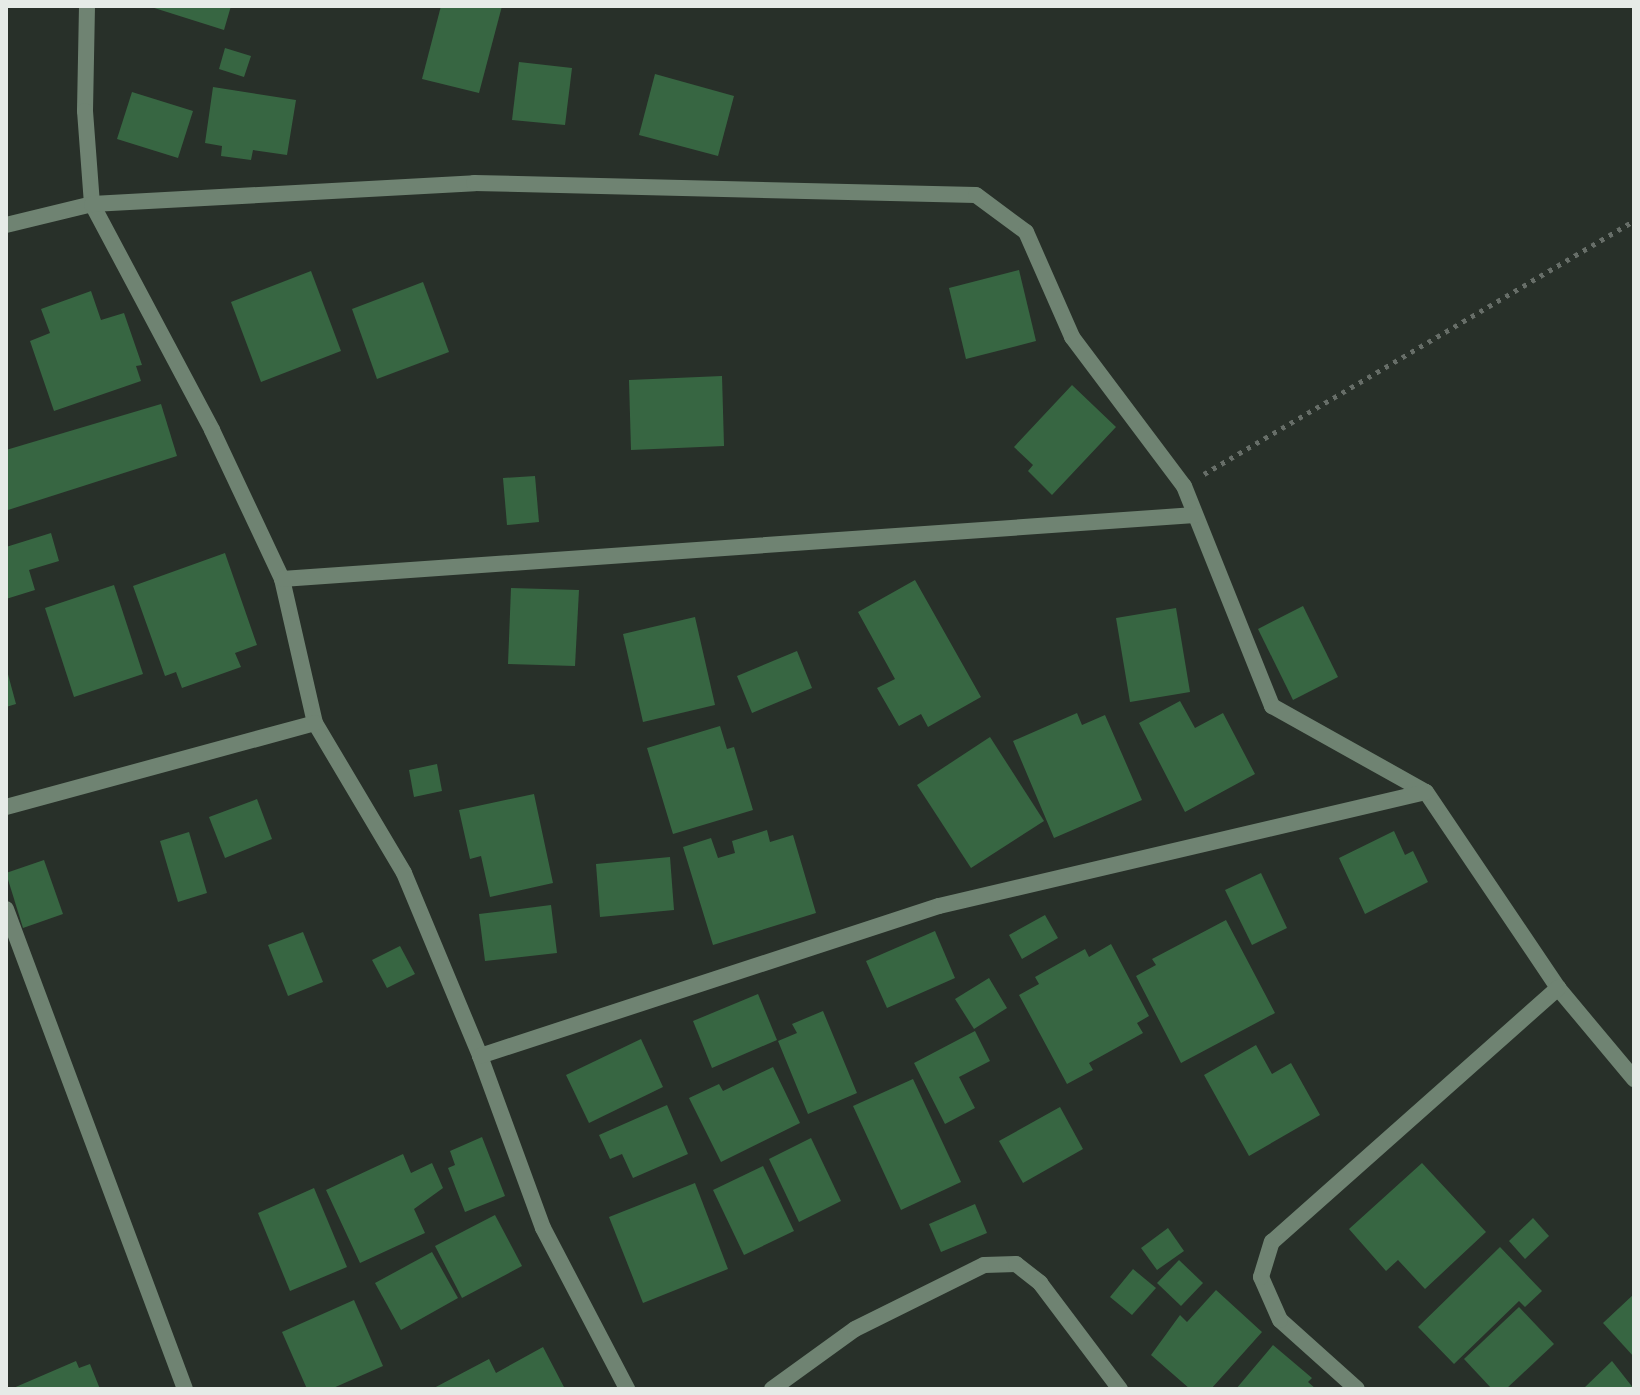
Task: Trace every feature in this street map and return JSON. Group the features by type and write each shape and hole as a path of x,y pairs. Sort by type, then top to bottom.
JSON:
{"street":[{"path":"87,6 85,111 92,204 212,430 282,579 315,723 404,873 480,1056 543,1228 627,1389"},
{"path":"6,225 92,204 474,183 976,195 1026,232 1072,337 1184,486 1272,706 1426,792 1558,988 1634,1079"},
{"path":"282,579 1195,515"},
{"path":"6,807 315,723"},
{"path":"480,1056 939,906 1426,792"},
{"path":"6,909 185,1389"},
{"path":"1357,1389 1280,1320 1261,1277 1272,1242 1558,988"},
{"path":"772,1389 855,1329 984,1265 1016,1264 1040,1283 1120,1389"}],"path":[{"path":"1184,486 1634,221"}],"building":[{"path":"148,6 231,6 224,30"},
{"path":"441,6 502,6 479,93 422,79"},
{"path":"225,48 251,56 244,77 219,69"},
{"path":"519,62 572,68 565,125 512,120"},
{"path":"655,74 734,96 718,156 639,135"},
{"path":"213,87 296,100 287,155 253,150 251,160 221,156 222,146 205,143"},
{"path":"132,92 193,111 178,158 117,139"},
{"path":"1019,270 1036,341 966,359 949,288"},
{"path":"311,271 341,351 261,382 231,302"},
{"path":"423,282 449,352 377,379 352,309"},
{"path":"91,291 101,320 124,313 142,365 136,366 141,381 54,411 30,341 50,333 41,309"},
{"path":"722,376 724,446 631,450 629,380"},
{"path":"1072,385 1116,427 1052,495 1028,471 1033,465 1014,447"},
{"path":"161,404 177,456 8,510 6,450"},
{"path":"535,476 539,522 507,525 503,478"},
{"path":"51,533 59,561 29,570 35,590 6,599 6,547"},
{"path":"225,553 257,645 235,653 241,667 182,688 176,672 165,676 133,586"},
{"path":"915,580 981,697 928,727 921,714 899,726 877,688 895,679 858,612"},
{"path":"114,585 143,674 74,697 45,608"},
{"path":"511,588 579,590 575,666 508,664"},
{"path":"1303,606 1338,677 1293,700 1258,629"},
{"path":"1176,608 1190,692 1130,702 1116,618"},
{"path":"695,617 715,705 643,722 623,634"},
{"path":"797,651 812,688 752,713 737,676"},
{"path":"6,667 16,704 6,707"},
{"path":"1180,701 1195,728 1223,713 1255,774 1185,812 1139,723"},
{"path":"1077,713 1082,725 1105,715 1142,800 1054,838 1013,741"},
{"path":"720,726 727,749 734,747 753,810 673,834 647,748"},
{"path":"990,737 1044,821 971,868 917,785"},
{"path":"437,764 442,791 414,797 409,770"},
{"path":"534,794 553,883 490,897 481,856 470,859 459,810"},
{"path":"257,799 272,839 225,858 209,817"},
{"path":"767,830 770,842 793,835 816,913 713,945 683,847 711,838 718,858 735,853 732,841"},
{"path":"1394,831 1405,855 1413,851 1428,882 1365,914 1339,858"},
{"path":"189,832 207,893 178,902 160,841"},
{"path":"670,857 674,910 600,917 596,864"},
{"path":"44,860 63,914 23,928 6,873"},
{"path":"1261,873 1287,928 1252,945 1225,890"},
{"path":"551,905 557,953 485,961 479,914"},
{"path":"1045,915 1058,938 1022,959 1009,935"},
{"path":"1226,920 1275,1013 1181,1063 1136,976 1156,965 1152,959"},
{"path":"935,931 955,978 887,1008 866,961"},
{"path":"303,932 323,982 288,996 268,945"},
{"path":"1111,944 1149,1016 1137,1023 1143,1033 1089,1063 1093,1070 1067,1084 1019,995 1039,984 1035,977 1085,949 1089,957"},
{"path":"400,946 415,974 387,988 372,960"},
{"path":"989,978 1007,1008 974,1029 955,999"},
{"path":"758,994 777,1040 712,1068 693,1021"},
{"path":"823,1011 857,1093 808,1114 778,1041 797,1033 792,1024"},
{"path":"975,1031 990,1061 959,1077 975,1108 945,1124 914,1063"},
{"path":"641,1039 663,1087 589,1123 566,1075"},
{"path":"1256,1045 1272,1074 1291,1063 1320,1115 1249,1156 1204,1075"},
{"path":"773,1067 800,1123 721,1162 689,1098 719,1084 723,1091"},
{"path":"913,1079 961,1182 901,1210 853,1106"},
{"path":"667,1105 688,1154 633,1178 622,1154 610,1159 599,1135"},
{"path":"1060,1107 1083,1149 1023,1183 999,1141"},
{"path":"482,1137 505,1196 465,1212 448,1168 455,1165 450,1151"},
{"path":"811,1138 841,1201 799,1222 769,1159"},
{"path":"403,1154 411,1173 432,1163 443,1188 414,1209 425,1233 360,1263 326,1190"},
{"path":"1422,1163 1486,1232 1425,1289 1398,1260 1386,1271 1349,1229"},
{"path":"763,1166 794,1231 744,1255 713,1190"},
{"path":"695,1183 728,1269 643,1303 609,1217"},
{"path":"314,1188 347,1267 290,1291 258,1213"},
{"path":"975,1204 987,1233 941,1252 929,1224"},
{"path":"495,1215 522,1266 462,1298 435,1246"},
{"path":"1533,1218 1549,1236 1525,1259 1509,1241"},
{"path":"1168,1228 1184,1251 1157,1270 1141,1248"},
{"path":"1500,1247 1542,1291 1525,1307 1519,1301 1454,1364 1418,1327"},
{"path":"432,1252 458,1298 401,1330 375,1283"},
{"path":"1179,1260 1203,1283 1181,1306 1157,1283"},
{"path":"1133,1269 1156,1288 1132,1315 1110,1297"},
{"path":"1216,1290 1262,1332 1211,1389 1190,1389 1151,1355 1180,1315 1187,1322"},
{"path":"1634,1294 1634,1357 1603,1323"},
{"path":"354,1300 383,1366 331,1389 307,1389 282,1332"},
{"path":"1519,1307 1554,1344 1506,1389 1492,1389 1464,1359"},
{"path":"1273,1345 1312,1378 1308,1382 1316,1389 1236,1389"},
{"path":"543,1347 565,1389 432,1389 489,1359 496,1373"},
{"path":"76,1361 79,1368 90,1364 100,1389 11,1389"},
{"path":"1612,1361 1634,1389 1583,1389"}]}
